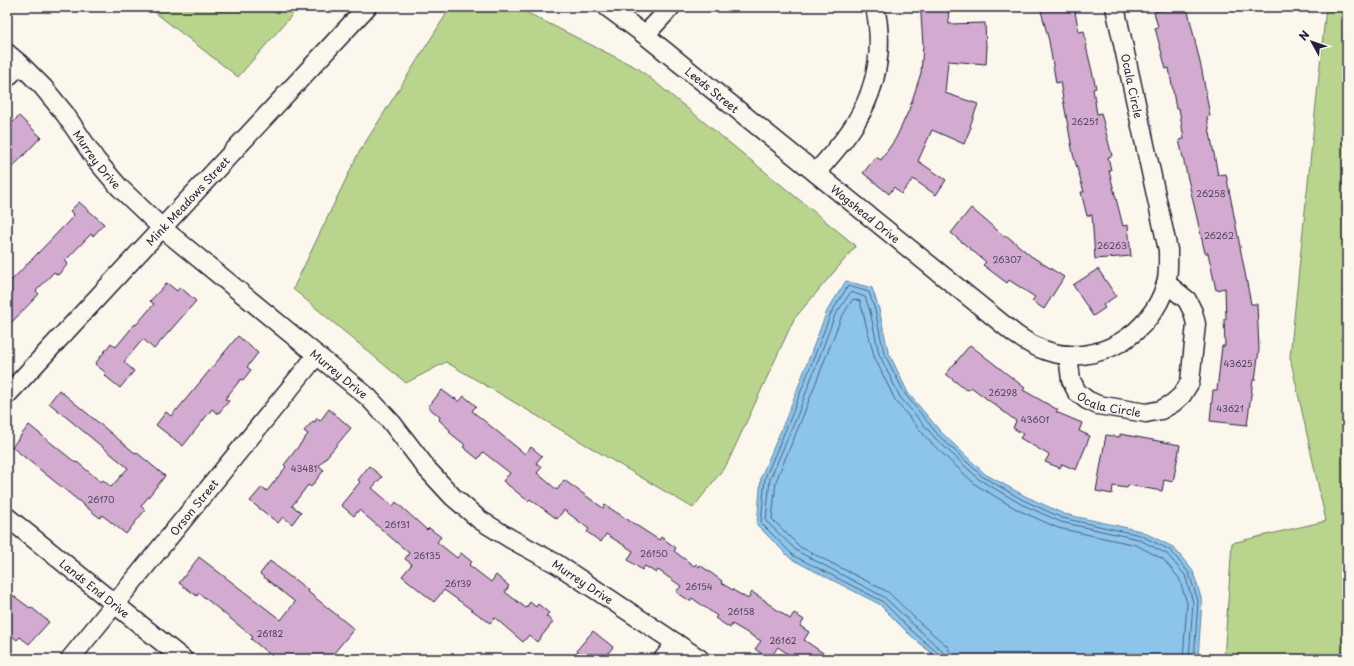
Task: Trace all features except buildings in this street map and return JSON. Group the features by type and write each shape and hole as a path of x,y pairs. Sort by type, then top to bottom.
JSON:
{"street":[{"name":"Mink Meadows Street","path":"7,395 367,7"},
{"name":"Leeds Street","path":"607,7 816,173"},
{"path":"644,35 671,7"},
{"path":"816,173 855,123 869,98 876,73 880,49 879,23 876,7"},
{"name":"Ocala Circle","path":"1115,7 1168,250 1168,270 1166,283 1160,300 1149,318 1135,333 1119,344 1101,351 1079,355 1068,355 1071,380 1077,392 1087,400 1098,405 1146,413 1161,410 1173,403 1182,395 1190,382 1196,324 1193,312 1186,300 1166,283"},
{"name":"Murrey Drive","path":"14,59 44,87 96,160 119,187 162,228 368,397 392,423 428,470 453,497 480,520 557,564 700,659"},
{"path":"7,78 14,59"},
{"name":"Wogshead Drive","path":"816,173 1015,334 1030,344 1048,352 1068,355"},
{"name":"Orson Street","path":"70,659 317,354"},
{"name":"Lands End Drive","path":"7,517 183,659"},
{"path":"663,659 676,643"}],"green space":[{"path":"148,7 299,7 238,77"},
{"path":"456,7 516,7 639,69 856,246 794,319 727,464 693,508 446,362 406,383 293,289 358,154 447,13"},
{"path":"1326,7 1347,7 1347,659 1224,659 1232,543 1326,521 1290,357"}],"water":[{"path":"846,281 872,288 879,309 888,351 908,393 941,432 985,474 1025,496 1064,514 1141,531 1173,547 1193,571 1202,601 1198,659 938,659 909,634 879,604 791,559 757,525 761,477 787,416 827,311"}]}
